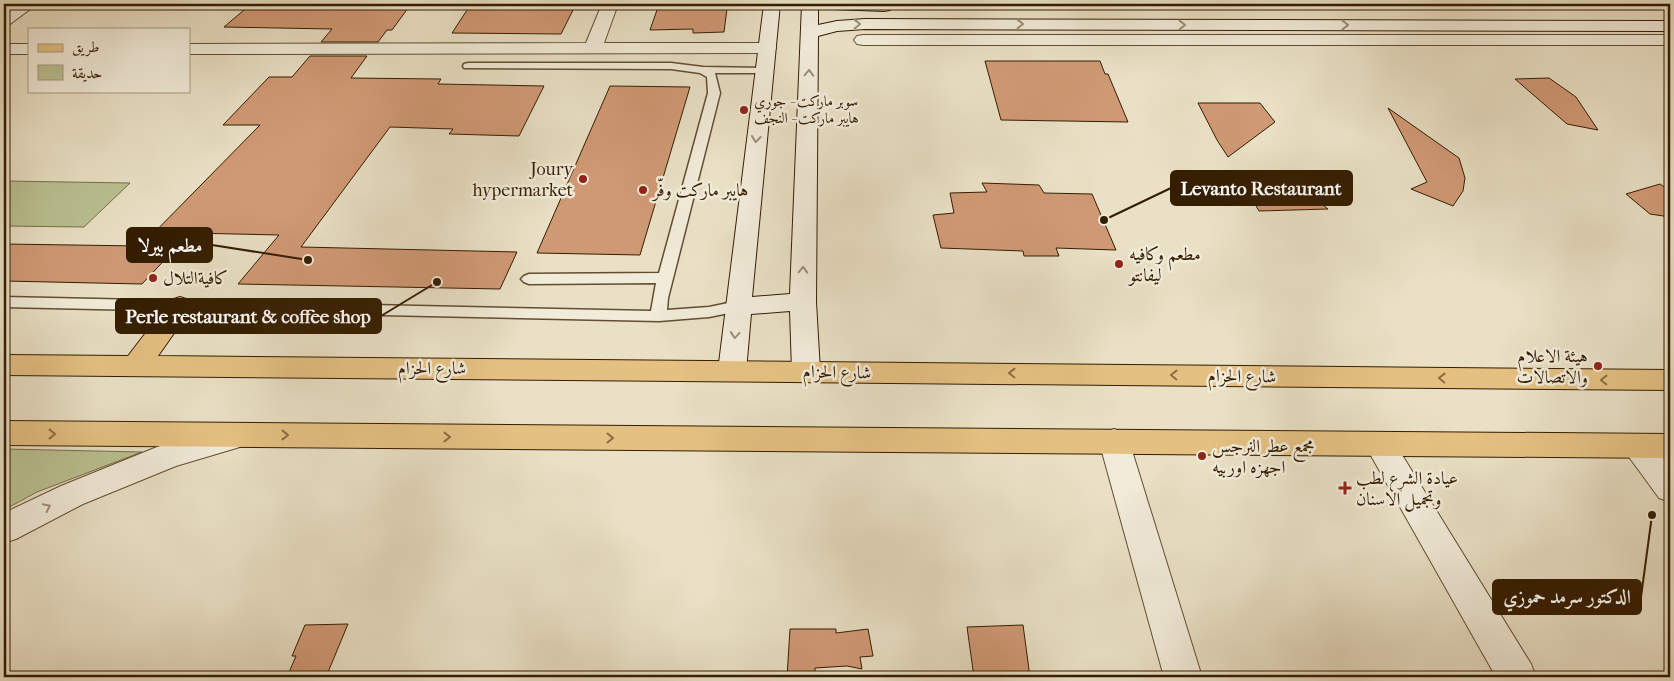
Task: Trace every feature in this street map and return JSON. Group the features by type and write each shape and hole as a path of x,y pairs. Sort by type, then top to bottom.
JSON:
{"main road":[{"path":"136,366 180,306"},
{"name":"شارع الحزام","path":"4,365 1670,380"},
{"path":"1633,380 1670,391"},
{"path":"4,433 1670,446"}],"street":[{"path":"4,20 29,4"},
{"path":"593,48 610,4"},
{"path":"732,371 772,4"},
{"path":"806,371 802,302 810,4"},
{"path":"833,4 905,6"},
{"path":"884,24 885,6"},
{"path":"810,33 842,24 884,24 1112,32 1526,40 1670,40"},
{"path":"1507,25 1526,40"},
{"path":"863,40 1112,32 1507,25 1670,26"},
{"path":"190,49 767,48"},
{"path":"4,49 28,49"},
{"path":"738,306 802,302"},
{"path":"4,529 72,495 150,463 242,435"},
{"path":"1114,441 1183,677"},
{"path":"1380,445 1517,677"},
{"path":"1636,446 1670,489"}],"lane":[{"path":"468,66 671,66 703,70 764,70"},
{"path":"659,316 660,298 714,93 712,76 703,70"},
{"path":"529,279 665,278"},
{"path":"4,302 659,316 692,315 738,306"}],"green space":[{"path":"4,181 130,183 84,227 4,226"},
{"path":"4,449 142,452 37,492 4,510"}],"building":[{"path":"251,4 411,4 392,30 387,30 378,42 321,42 332,29 224,27"},
{"path":"471,4 574,4 573,6 575,6 561,34 452,33"},
{"path":"694,4 723,4 722,9 727,9 724,32 693,33 693,29 650,30 658,7 694,6"},
{"path":"310,56 367,56 351,78 441,79 438,84 544,86 519,136 449,134 453,129 390,127 301,247 517,252 500,289 238,284 279,235 190,233 142,284 4,281 4,244 141,246 260,125 223,125 269,77 292,77"},
{"path":"985,61 1100,61 1105,74 1108,74 1128,122 1001,120"},
{"path":"1549,78 1576,97 1598,130 1567,124 1515,79"},
{"path":"610,86 690,87 640,255 537,253"},
{"path":"1198,103 1260,103 1275,122 1228,157"},
{"path":"1388,108 1459,158 1465,178 1463,191 1453,206 1411,189 1427,182"},
{"path":"1239,176 1274,177 1301,188 1328,209 1259,211"},
{"path":"982,183 1039,185 1044,193 1092,194 1116,250 1056,248 1059,256 1024,256 1023,251 941,248 933,215 954,213 950,193 987,192"},
{"path":"1660,184 1670,191 1670,217 1650,214 1626,194"},
{"path":"348,624 326,677 287,677 296,656 292,656 305,625"},
{"path":"1023,625 1030,677 974,677 967,627"},
{"path":"790,629 836,629 836,633 868,629 873,656 860,657 862,669 847,666 815,668 815,677 787,677"}],"place":[{"name":"سوبر ماركت - جوري هايبر ماركت - النجف","path":"744,110"},
{"name":"Joury hypermarket","path":"583,179"},
{"name":"هايبر ماركت وفّر","path":"643,190"},
{"name":"Levanto Restaurant","path":"1104,220"},
{"name":"مطعم بيرلا","path":"308,260"},
{"name":"مطعم وكافيه ليفانتو","path":"1119,264"},
{"name":"كافيةالتلال","path":"153,278"},
{"name":"Perle restaurant & coffee shop","path":"437,282"},
{"name":"هيئة الاعلام والاتصالات","path":"1598,366"},
{"name":"مجمع عطر النرجس اجهزه اوربيه","path":"1202,456"},
{"name":"عيادة الشرع لطب وتجميل الاسنان","path":"1345,488"},
{"name":"الدكتور سرمد حموزي","path":"1652,515"}]}
